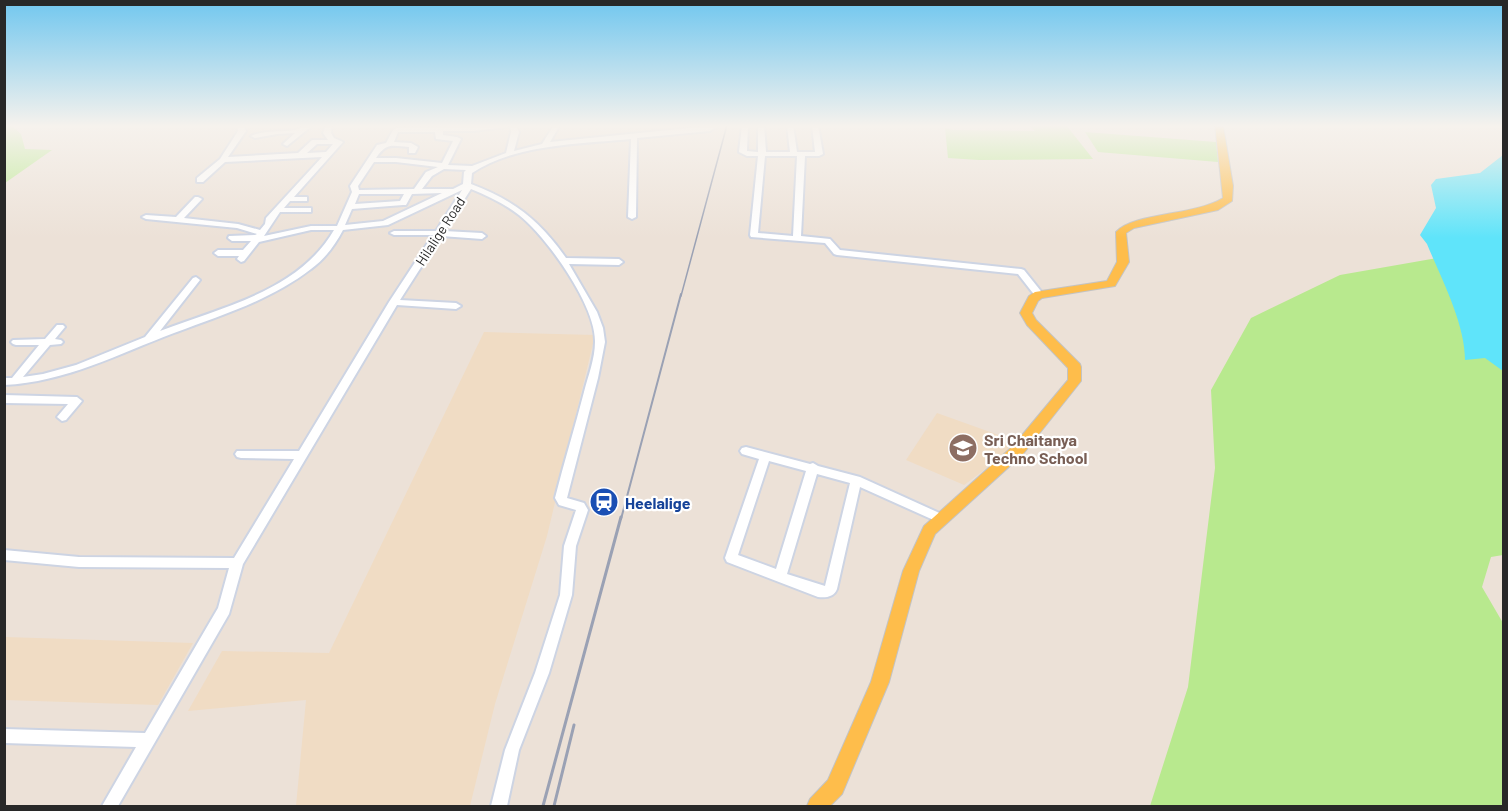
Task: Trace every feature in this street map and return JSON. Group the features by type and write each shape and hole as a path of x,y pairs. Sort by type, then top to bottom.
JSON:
{"main road":[{"path":"818,807 835,787 880,682 911,571 928,530 1018,450 1074,381 1075,368 1031,322 1026,313 1033,299 1039,295 1111,284 1123,262 1121,232 1131,226 1214,208 1227,200 1228,186 1224,163"}],"street":[{"path":"200,180 220,163"},
{"path":"218,253 243,256 278,210 320,163"},
{"path":"9,382 27,382 106,359 149,339 259,296 307,268 325,253 340,228 356,192 354,186 369,163"},
{"path":"419,163 473,168 486,163"},
{"path":"403,203 429,174 446,163"},
{"path":"632,217 634,163"},
{"path":"761,163 753,234 827,241 837,252 1021,272 1039,295"},
{"path":"797,239 798,163"},
{"name":"Hilalige Road","path":"110,807 224,610 237,562 394,302 467,189 468,172 473,168"},
{"path":"232,238 259,237 311,228 340,228 385,223 467,185 500,198 525,216 558,252 589,305 600,330 600,342 589,395 561,498 563,502 580,506 582,512 570,546 566,595 542,673 512,750 499,807"},
{"path":"356,192 455,191"},
{"path":"177,220 198,199"},
{"path":"288,199 304,199"},
{"path":"348,207 403,203 429,204"},
{"path":"278,210 308,210"},
{"path":"146,217 238,226 259,237"},
{"path":"393,233 482,236"},
{"path":"563,261 619,262"},
{"path":"149,339 196,280"},
{"path":"394,302 456,306"},
{"path":"9,382 60,327"},
{"path":"16,342 58,342"},
{"path":"4,397 27,382"},
{"path":"4,397 77,401 62,417"},
{"path":"746,451 856,480 942,519"},
{"path":"241,454 302,454"},
{"path":"766,455 731,558 818,591 826,592 831,589 856,480"},
{"path":"780,576 813,467"},
{"path":"4,555 78,562 237,562"},
{"path":"4,736 149,740"}],"shaded area":[{"path":"484,332 595,335 547,536 495,704 470,806 296,806 306,700 188,711 222,651 329,653"},
{"name":"Sri Chaitanya Techno School","path":"937,413 1018,442 964,485 906,460"},
{"path":"5,637 193,643 158,705 5,700"}],"green space":[{"path":"5,163 34,163 5,183"},
{"path":"1460,254 1503,273 1503,555 1491,557 1482,587 1503,623 1503,806 1150,806 1188,687 1215,468 1211,390 1251,318 1340,275"}],"water":[{"path":"1493,163 1503,163 1503,371 1485,358 1465,360 1457,316 1427,244 1420,235 1436,208 1431,185 1436,179 1480,173"}],"railway":[{"path":"681,296 717,163"},
{"path":"621,519 681,294"},
{"path":"543,806 621,517"},
{"path":"554,806 574,725"}],"place":[{"name":"Sri Chaitanya Techno School","path":"963,448"},
{"name":"Heelalige","path":"604,502"}]}
